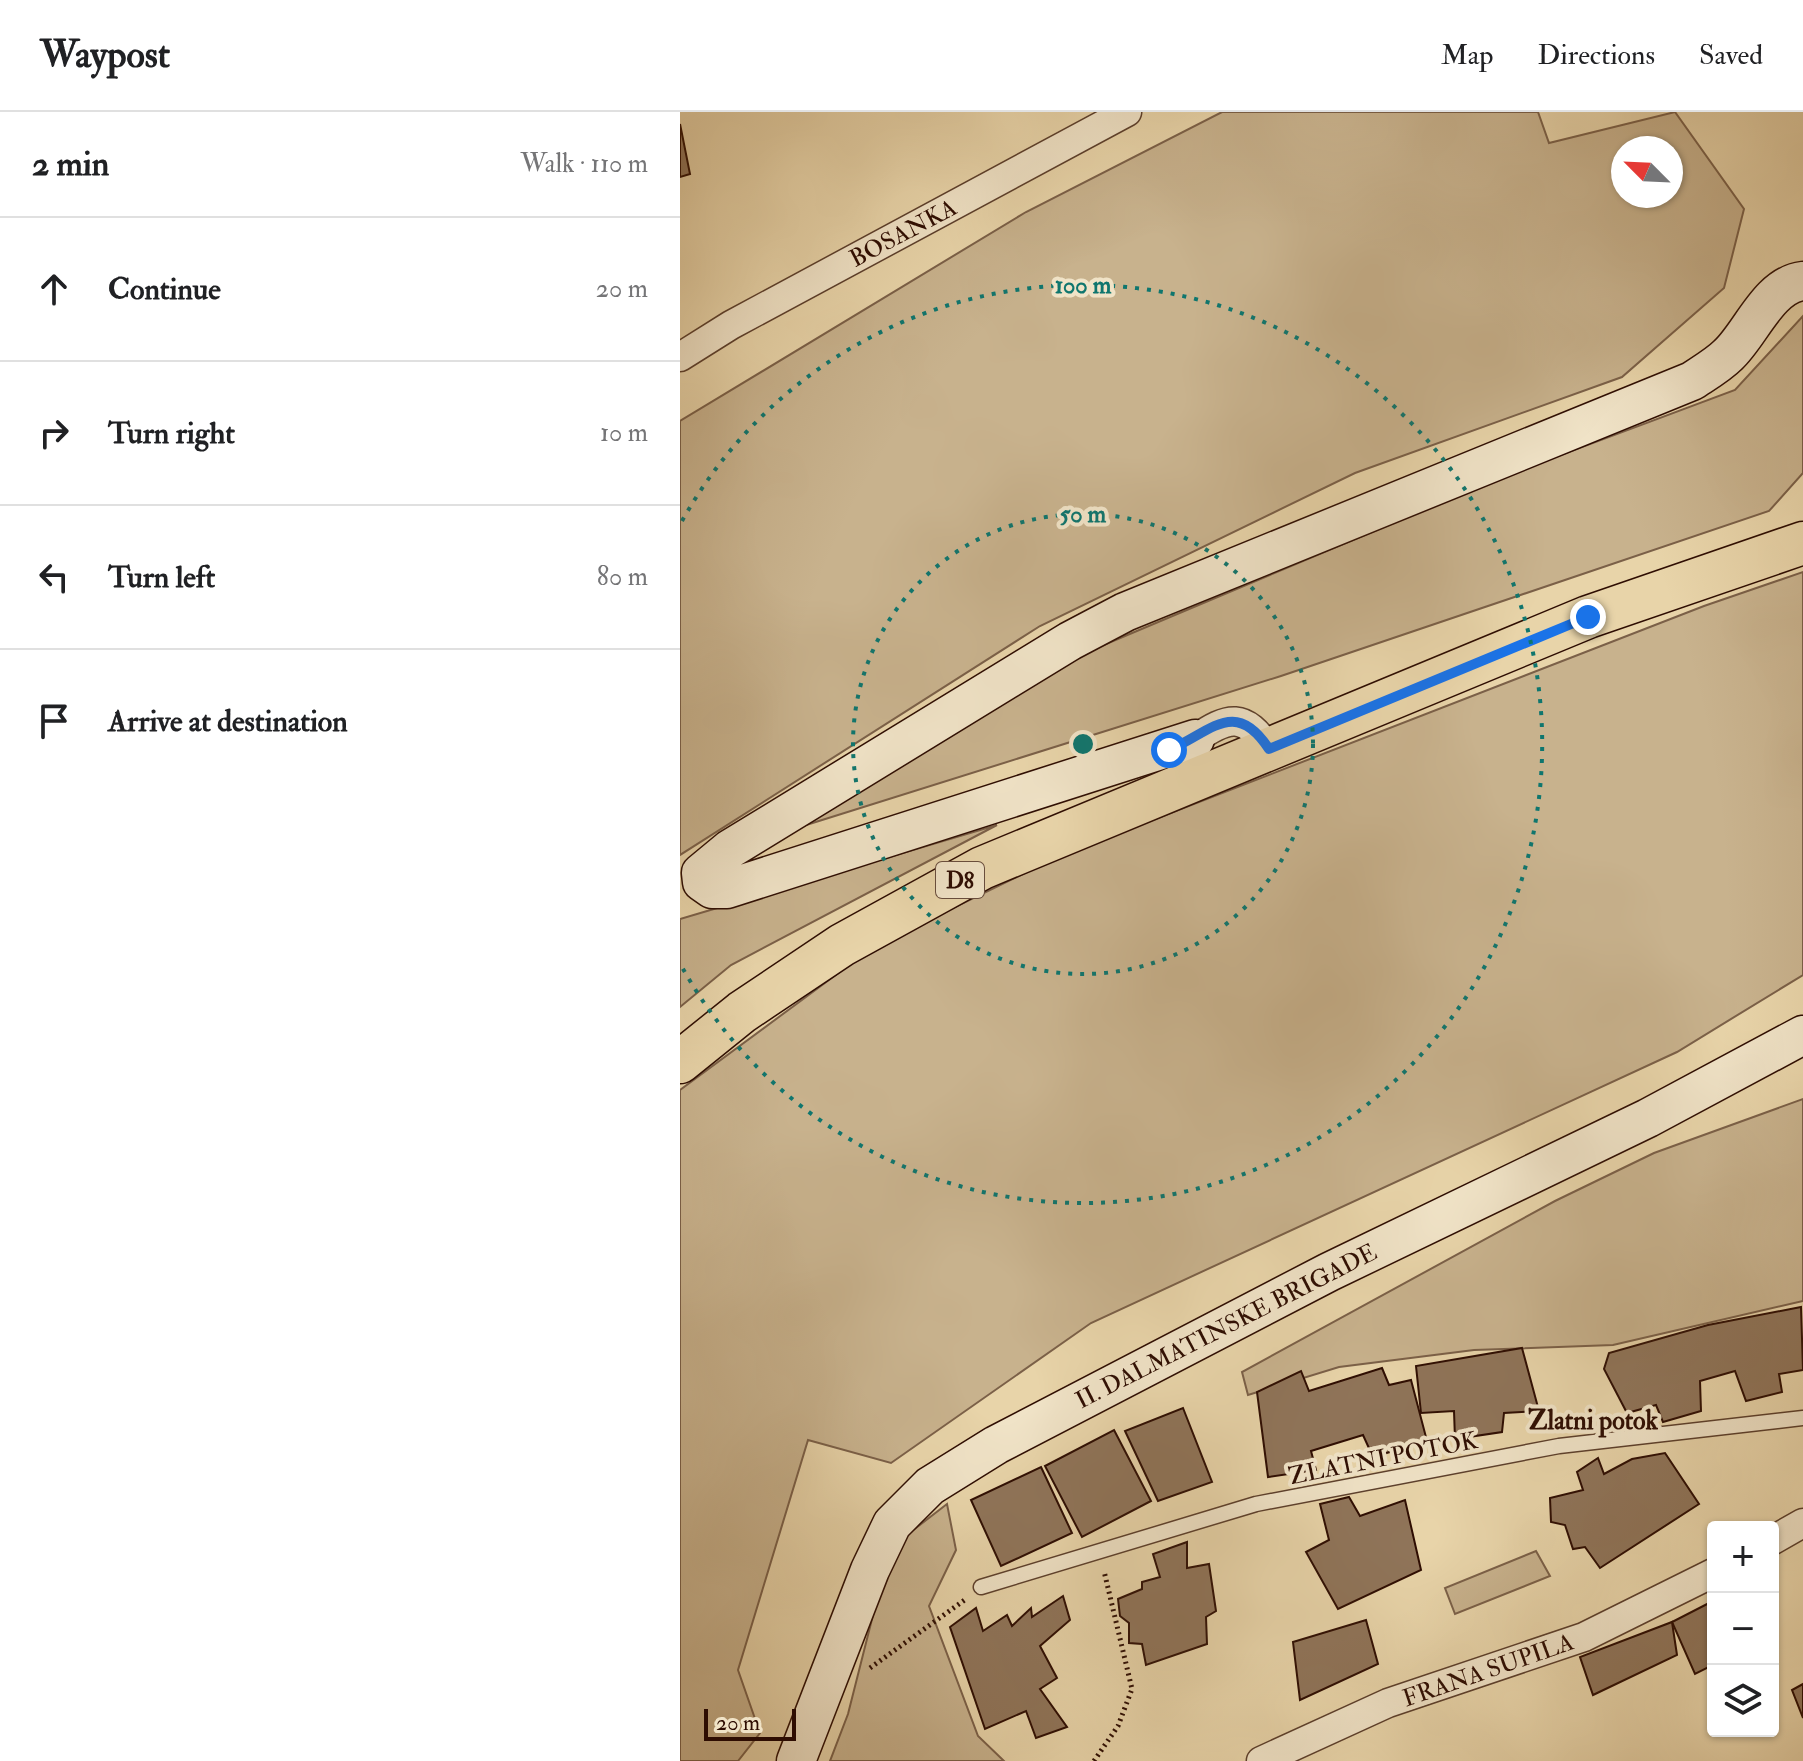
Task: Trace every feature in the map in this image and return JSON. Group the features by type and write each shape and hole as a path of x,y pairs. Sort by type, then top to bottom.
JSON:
{"main road":[{"name":"D8","path":"680,1062 742,1012 842,945 982,868 1588,617 1803,543"}],"street":[{"name":"BOSANKA","path":"680,357 731,325 1127,112"},
{"path":"1269,749 1258,733 1235,720 1224,721 1195,739 727,889 712,889 702,882 701,873 730,849 1070,641 1125,612 1692,381 1729,355 1768,303 1796,282 1803,281"},
{"name":"II. DALMATINSKE BRIGADE","path":"796,1761 821,1704 870,1570 892,1524 930,1486 996,1445 1329,1272 1648,1118 1803,1035"},
{"path":"1779,1537 1803,1523"},
{"name":"FRANA SUPILA","path":"1261,1761 1388,1703 1584,1637 1707,1576"}],"lane":[{"name":"ZLATNI POTOK","path":"981,1587 1256,1504 1559,1446 1803,1418"}],"path":[{"path":"1094,1761 1118,1726 1132,1689 1100,1549"},
{"path":"821,1704 981,1587"}],"shaded area":[{"path":"1222,112 1538,112 1549,143 1675,112 1744,209 1724,288 1622,377 1355,473 1040,626 680,855 680,421 1026,212"},
{"path":"1803,316 1803,473 1769,511 1281,676 803,826 1087,652 1510,474 1735,390"},
{"path":"1803,572 1803,975 1677,1052 1091,1323 891,1463 808,1440 738,1670 760,1733 738,1761 680,1761 680,1090 875,946 1060,856 1704,606"},
{"path":"997,825 731,965 680,1007 680,919"},
{"path":"1803,1099 1803,1301 1613,1345 1474,1350 1339,1367 1248,1395 1242,1372 1555,1201 1654,1153"},
{"path":"947,1504 956,1550 929,1606 978,1736 1004,1761 830,1761 848,1714 890,1548"},
{"path":"1536,1551 1550,1576 1455,1614 1445,1588"}],"building":[{"path":"680,124 690,174 680,177"},
{"path":"1801,1307 1803,1370 1779,1374 1782,1392 1746,1401 1735,1371 1700,1381 1701,1411 1663,1422 1656,1405 1627,1413 1604,1369 1609,1353 1708,1325"},
{"path":"1522,1348 1539,1411 1504,1413 1502,1432 1455,1439 1454,1411 1421,1413 1416,1366"},
{"path":"1382,1368 1389,1385 1411,1380 1427,1441 1373,1457 1363,1435 1311,1451 1316,1470 1268,1477 1257,1392 1301,1371 1309,1391"},
{"path":"1183,1408 1212,1482 1158,1501 1125,1431"},
{"path":"1114,1430 1151,1501 1082,1537 1045,1466"},
{"path":"1665,1453 1699,1504 1600,1568 1585,1547 1573,1549 1565,1525 1551,1522 1550,1498 1583,1490 1577,1472 1598,1458 1604,1474 1632,1459"},
{"path":"1041,1467 1072,1533 1001,1566 971,1500"},
{"path":"1349,1497 1360,1516 1405,1500 1421,1570 1338,1609 1306,1552 1329,1540 1320,1504"},
{"path":"1187,1542 1187,1568 1209,1564 1216,1611 1206,1617 1207,1644 1146,1665 1142,1644 1129,1643 1129,1623 1120,1616 1118,1599 1142,1589 1142,1582 1160,1577 1153,1554"},
{"path":"1063,1596 1070,1620 1040,1646 1057,1678 1040,1689 1067,1727 1036,1738 1026,1711 985,1729 950,1627 976,1608 983,1631 1007,1615 1012,1626 1031,1608 1032,1617"},
{"path":"1707,1604 1707,1668 1695,1674 1672,1622"},
{"path":"1366,1620 1378,1664 1300,1700 1293,1642"},
{"path":"1672,1622 1677,1655 1593,1695 1580,1657"},
{"path":"1803,1684 1803,1718 1792,1690"}],"district":[{"name":"Zlatni potok","path":"1593,1420"}],"route":[{"path":"1169,750 1224,721 1235,720 1258,733 1269,749 1588,617"}]}
